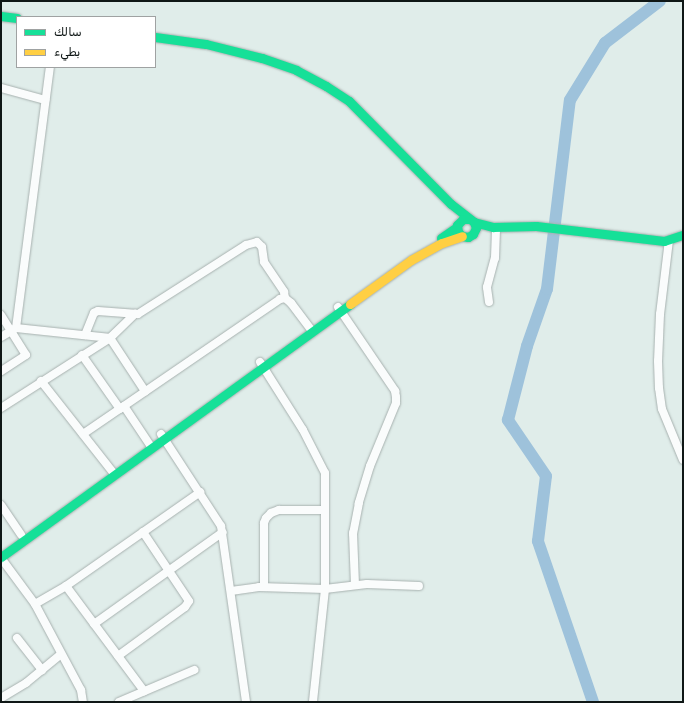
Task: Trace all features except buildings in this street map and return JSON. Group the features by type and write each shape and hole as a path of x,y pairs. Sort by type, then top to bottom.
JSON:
{"main road":[{"path":"1,16 16,18"},
{"path":"156,37 206,44 262,58 296,70 326,86 348,101 451,204 472,220 476,228 474,234"},
{"path":"451,204 458,225 458,232 462,236"},
{"path":"1,558 113,473 261,365 425,250 458,225 463,219 472,220 494,228"},
{"path":"425,250 462,236 468,237 494,228 536,226 669,240 682,236"},
{"path":"1,550 113,473"}],"street":[{"path":"13,329 50,68"},
{"path":"1,88 45,100"},
{"path":"489,302 487,287 495,258 494,228"},
{"path":"669,240 660,314 658,361 662,409 683,460"},
{"path":"85,335 94,313 98,311 135,314 144,311 246,245 257,242 262,246 264,252 264,262 284,292 285,298 311,329"},
{"path":"82,434 146,392 280,299 285,298"},
{"path":"339,309 394,391 396,397 396,403 370,466 359,502 353,533 355,585"},
{"path":"1,408 110,338 135,314"},
{"path":"1,315 13,329 26,355 1,371"},
{"path":"1,337 13,329 110,338 146,392"},
{"path":"82,355 150,446"},
{"path":"261,365 304,430 325,473 325,589 313,702"},
{"path":"41,381 113,473"},
{"path":"162,437 217,517 223,532 246,702"},
{"path":"35,604 66,586 200,492"},
{"path":"1,505 21,535"},
{"path":"264,587 264,523 266,518 271,513 279,510 325,510"},
{"path":"118,656 190,601 143,532"},
{"path":"94,624 223,532"},
{"path":"1,558 35,604 81,690 83,702"},
{"path":"231,591 264,587 325,589 367,584 419,586"},
{"path":"66,586 118,656 141,696"},
{"path":"17,638 42,670"},
{"path":"1,698 26,683 61,654"},
{"path":"119,702 141,696 194,670"}],"waterway":[{"path":"593,702 538,541 546,476 508,420 527,346 547,289 570,100 605,43 660,1"}],"traffic: fast":[{"path":"1,16 16,18"},
{"path":"156,37 206,44 262,58 296,70 326,86 349,101 451,204 474,222 476,228 473,234 468,237 462,236 458,232 457,225 463,219 469,219"},
{"path":"474,222 493,227 536,226 664,241 683,235"},
{"path":"441,238 457,227"},
{"path":"1,557 350,304"}],"traffic: slow":[{"path":"350,304 411,260 442,243 462,236"}]}
